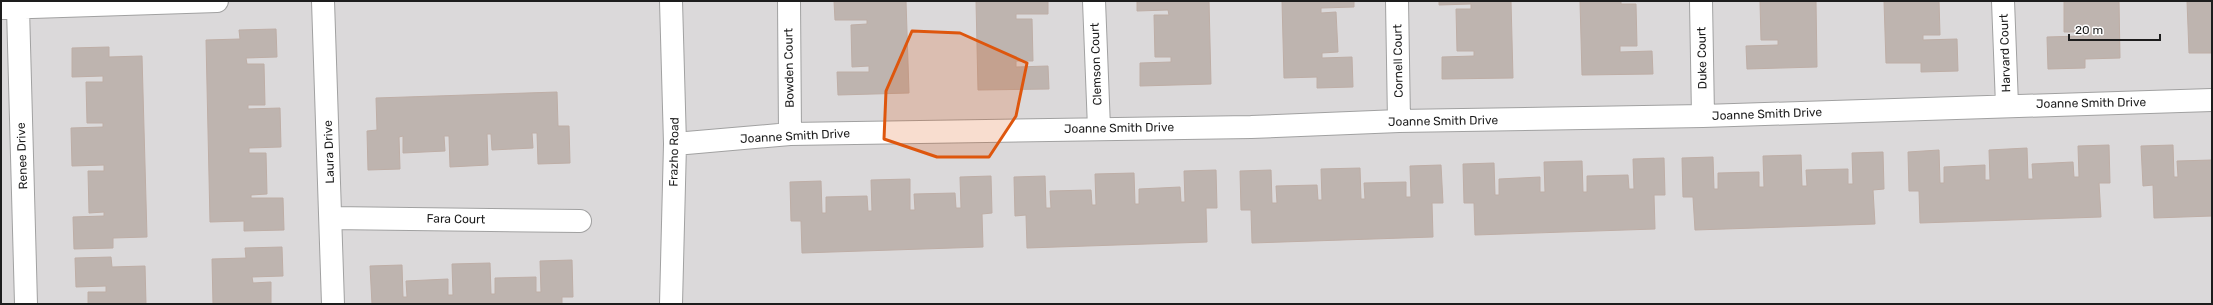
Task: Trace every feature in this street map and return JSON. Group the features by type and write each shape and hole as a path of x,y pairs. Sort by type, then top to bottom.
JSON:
{"street":[{"path":"10,8 217,1"},
{"name":"Laura Drive","path":"323,1 333,304"},
{"name":"Frazho Road","path":"671,1 675,144 671,304"},
{"name":"Bowden Court","path":"789,1 790,134"},
{"name":"Clemson Court","path":"1094,1 1098,128"},
{"name":"Cornell Court","path":"1397,1 1399,121"},
{"name":"Duke Court","path":"1701,1 1703,116"},
{"name":"Harvard Court","path":"2003,1 2007,105"},
{"name":"Renee Drive","path":"10,8 26,304"},
{"name":"Joanne Smith Drive","path":"675,144 790,134 1098,128 1252,127 1399,121 1703,116 2007,105 2212,100"},
{"name":"Fara Court","path":"331,218 580,220"}],"highlighted area":[{"path":"912,31 960,33 1027,63 1016,116 989,157 937,157 884,139 886,91"}],"shaded area":[{"path":"1,1 2212,1 2212,304 1,304"}],"building":[{"path":"834,1 906,1 909,93 838,95 837,72 869,72 869,66 852,67 851,25 867,24 867,20 835,20"},
{"path":"976,1 1048,1 1048,14 1016,14 1016,19 1032,19 1033,61 1016,61 1016,67 1048,66 1049,89 978,90"},
{"path":"1137,1 1209,1 1211,84 1140,86 1140,63 1171,62 1171,57 1155,57 1154,15 1169,15 1168,10 1137,11"},
{"path":"1282,1 1354,1 1354,7 1321,8 1321,13 1336,12 1338,52 1322,53 1322,58 1352,57 1353,87 1317,88 1317,77 1284,78"},
{"path":"1439,1 1511,1 1513,78 1442,79 1442,57 1474,56 1474,51 1457,51 1456,9 1471,9 1471,4 1439,5"},
{"path":"1580,1 1621,1 1621,4 1636,4 1637,46 1620,46 1620,52 1652,51 1653,74 1582,75"},
{"path":"1760,1 1816,1 1817,67 1747,69 1746,46 1778,45 1778,40 1761,40"},
{"path":"1884,1 1939,1 1940,35 1923,35 1923,40 1957,39 1958,71 1921,72 1921,63 1886,63"},
{"path":"2064,1 2119,1 2120,58 2085,59 2085,68 2048,69 2047,37 2081,36 2081,32 2064,32"},
{"path":"2187,1 2212,1 2212,53 2189,53"},
{"path":"276,29 277,57 246,58 247,64 264,64 265,105 248,105 248,109 280,108 281,147 249,148 249,153 266,153 267,194 251,195 251,198 283,198 284,230 244,231 244,221 210,222 206,40 240,39 239,30"},
{"path":"109,47 109,57 142,56 147,237 113,238 113,248 74,249 73,217 104,216 104,212 89,213 88,171 104,171 104,165 72,166 71,128 103,127 103,123 87,123 86,82 103,82 103,76 72,77 72,48"},
{"path":"557,92 558,126 569,126 570,163 538,164 537,133 532,133 533,148 492,150 491,134 487,134 488,165 450,167 449,136 444,136 445,151 403,153 403,136 399,137 400,169 368,170 367,131 377,130 376,98"},
{"path":"2109,145 2110,183 2099,183 2101,217 1920,223 1919,191 1909,191 1908,152 1939,150 1940,183 1944,183 1944,167 1985,165 1985,180 1990,180 1989,150 2027,148 2028,179 2033,179 2032,164 2073,162 2074,177 2079,177 2078,146"},
{"path":"2173,145 2174,177 2178,177 2177,161 2212,160 2212,216 2154,218 2153,185 2143,186 2141,146"},
{"path":"1883,152 1884,189 1873,190 1875,224 1695,230 1693,197 1683,197 1682,158 1713,157 1714,189 1718,189 1718,173 1759,172 1759,187 1764,187 1763,156 1801,155 1802,186 1807,186 1806,170 1848,169 1848,184 1853,184 1852,153"},
{"path":"1664,158 1665,195 1654,195 1655,229 1475,235 1474,203 1464,203 1463,164 1494,163 1495,195 1499,195 1499,179 1540,177 1540,192 1545,192 1544,162 1582,161 1583,192 1587,192 1587,176 1628,175 1629,189 1634,189 1633,159"},
{"path":"1441,165 1443,203 1432,203 1433,237 1252,243 1251,210 1241,210 1240,171 1271,170 1272,203 1277,203 1276,186 1317,185 1318,200 1322,200 1321,169 1360,168 1361,199 1365,199 1364,183 1406,182 1406,197 1411,197 1410,166"},
{"path":"1216,170 1217,208 1206,208 1207,242 1027,248 1026,215 1015,216 1014,177 1045,176 1046,208 1051,208 1050,191 1091,190 1092,205 1096,205 1095,174 1134,173 1135,204 1139,204 1139,189 1180,187 1181,202 1185,202 1184,171"},
{"path":"991,176 992,213 982,214 983,247 802,253 801,221 791,221 790,182 821,181 822,213 826,213 826,197 867,196 868,211 872,211 871,180 910,179 910,210 915,210 914,194 955,193 956,208 961,208 960,177"},
{"path":"282,247 283,276 252,277 253,283 271,282 271,304 213,304 212,259 246,258 245,248"},
{"path":"111,257 112,267 145,266 146,304 88,304 88,292 106,292 106,286 76,287 75,258"},
{"path":"572,260 573,297 562,297 562,304 372,304 370,266 402,265 403,297 407,297 406,281 448,279 448,295 453,295 452,264 490,263 491,294 495,294 495,278 536,277 536,292 541,292 540,261"}]}
